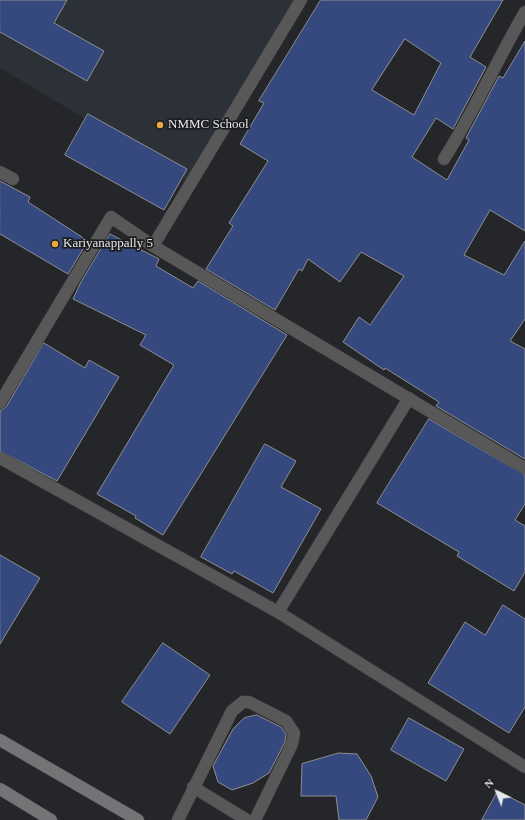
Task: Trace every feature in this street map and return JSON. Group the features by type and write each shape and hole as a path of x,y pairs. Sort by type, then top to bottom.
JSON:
{"main road":[{"path":"0,740 138,820"},
{"path":"0,789 51,820"}],"street":[{"path":"153,246 301,0"},
{"path":"444,159 465,126 506,44 525,12"},
{"path":"0,172 13,179"},
{"path":"0,403 112,217 153,246 525,468"},
{"path":"278,612 409,398"},
{"path":"0,458 278,612 525,767"},
{"path":"178,820 232,711 236,706 243,702 249,702 286,721 294,733 292,744 255,820"},
{"path":"193,788 247,820"}],"shaded area":[{"name":"NMMC School","path":"0,0 300,0 191,182 0,68"}],"building":[{"path":"0,0 67,0 54,23 104,51 87,81 0,32"},
{"path":"321,0 503,0 470,57 486,67 453,129 436,118 412,157 447,180 469,140 466,138 499,76 503,78 525,41 525,231 490,210 464,255 504,275 525,241 525,319 510,341 525,349 525,459 436,406 439,402 385,368 384,370 343,342 359,317 370,325 404,276 361,252 340,282 308,259 302,271 299,269 275,310 206,269 233,226 229,223 268,161 240,144 264,103 259,101","holes":["405,39 441,63 414,115 372,90"]},
{"path":"88,114 187,169 164,210 65,155"},
{"path":"0,181 30,197 28,202 88,241 68,274 0,234"},
{"path":"110,234 159,259 156,266 193,288 198,281 287,335 163,535 135,518 136,516 97,494 174,365 140,345 146,335 73,299 81,282"},
{"path":"44,343 85,368 89,360 119,377 57,481 0,451 0,411 6,407"},
{"path":"429,419 525,475 525,504 515,520 525,526 525,572 514,591 457,556 459,552 377,503"},
{"path":"265,444 296,461 281,487 321,509 273,593 234,571 232,574 201,557"},
{"path":"0,555 40,578 0,644"},
{"path":"503,605 525,619 525,707 509,733 428,683 465,622 485,635"},
{"path":"163,643 210,675 170,734 122,702"},
{"path":"257,715 281,727 286,734 285,742 269,773 253,783 232,790 218,782 213,766 233,729 244,718"},
{"path":"409,718 464,749 446,781 391,750"},
{"path":"339,753 357,754 371,776 378,797 366,820 339,820 336,796 301,796 302,764"},
{"path":"498,791 525,805 525,820 482,820"}],"place":[{"name":"NMMC School","path":"160,125"},
{"name":"Kariyanappally 5","path":"55,244"}]}
